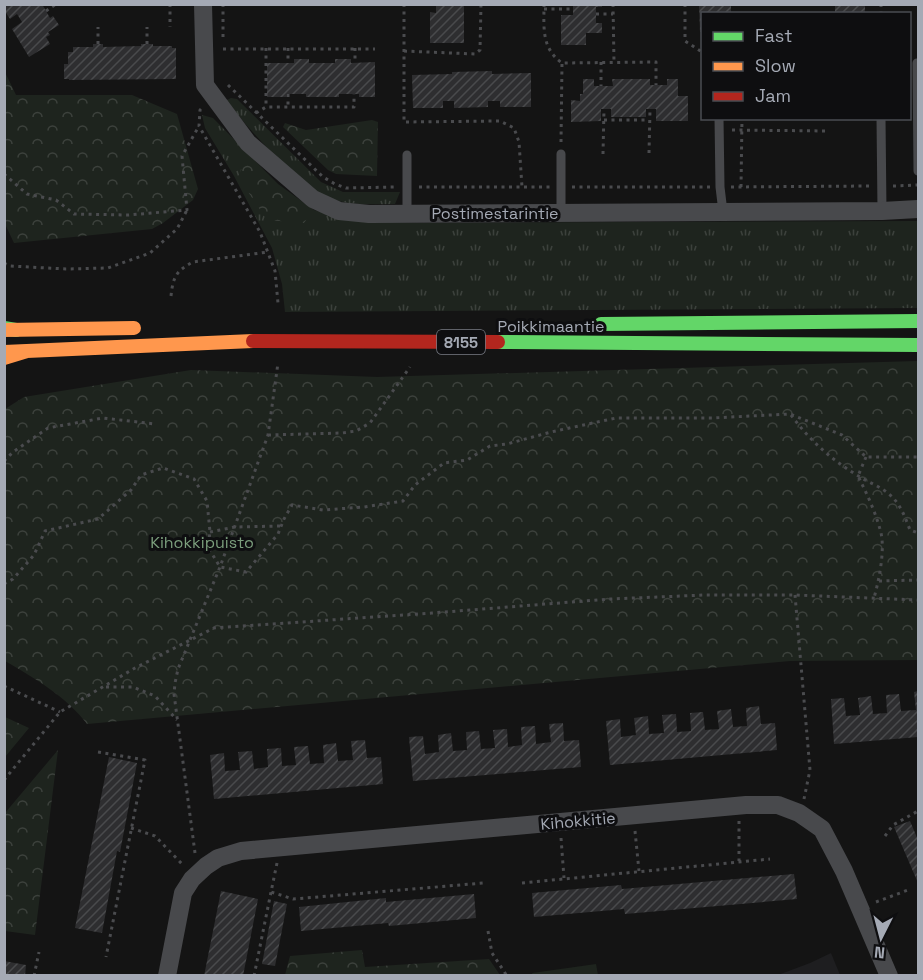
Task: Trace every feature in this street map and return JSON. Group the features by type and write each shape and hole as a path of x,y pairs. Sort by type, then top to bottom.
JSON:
{"main road":[{"name":"Poikkimaantie","path":"586,324 918,321"},
{"path":"8,329 147,328"},
{"name":"Poikkimaantie","path":"4,352 257,340 918,345"},
{"path":"4,358 27,351"}],"street":[{"name":"Postimestarintie","path":"203,4 205,85 248,142 313,198 339,211 369,214 918,209"},
{"name":"Kihokkitie","path":"167,975 183,893 192,879 206,866 218,858 241,851 746,806 778,806 806,816 822,829 844,871 889,975"}],"lane":[{"path":"917,63 918,171"},
{"path":"719,120 720,187 723,212"},
{"path":"881,120 882,211"},
{"path":"561,154 561,213"},
{"path":"407,155 407,213"}],"path":[{"path":"46,11 56,4"},
{"path":"170,4 170,27"},
{"path":"223,4 223,49 375,48"},
{"path":"404,4 404,122"},
{"path":"404,51 475,54 480,50 481,4"},
{"path":"614,4 614,62"},
{"path":"685,4 685,41 701,51"},
{"path":"573,9 544,7 544,36 554,57 562,63 656,62 656,85"},
{"path":"596,14 614,14"},
{"path":"98,27 98,44"},
{"path":"147,27 147,44"},
{"path":"266,48 266,108"},
{"path":"288,48 288,63"},
{"path":"355,48 355,62"},
{"path":"561,154 562,63"},
{"path":"601,63 601,86"},
{"path":"224,82 234,90"},
{"path":"288,94 288,107"},
{"path":"256,113 266,108 354,107 354,94"},
{"path":"4,263 9,266 66,269 108,268 150,253 177,229 187,210 182,156 199,126 200,110 216,100"},
{"path":"603,154 604,109"},
{"path":"649,153 650,110"},
{"path":"604,120 649,120"},
{"path":"741,186 742,120"},
{"path":"399,125 404,122 500,121 514,128 519,142 522,188"},
{"path":"199,126 260,232 275,271 278,303"},
{"path":"719,130 829,131"},
{"path":"4,174 27,194 56,200 74,214 128,215 187,210"},
{"path":"171,296 176,276 182,268 193,262 268,252"},
{"path":"206,866 195,854 174,694 175,682 268,435 278,361"},
{"path":"268,435 356,431 370,423 410,367"},
{"path":"790,414 802,431 820,448 858,476 889,494 901,507 910,530 918,533"},
{"path":"4,584 13,579 34,555 45,531 98,519 131,490 141,475 163,468 194,479 207,501 210,532 208,548 220,567 246,572 278,534 292,506 323,510 403,501 415,484 444,463 468,460 490,446 616,418 712,418 790,414 843,435 866,457 918,457"},
{"path":"4,461 13,452 48,428 103,418 155,424"},
{"path":"866,457 858,476 871,503 882,535 879,581 874,598"},
{"path":"210,532 235,527 281,526"},
{"path":"879,581 918,580"},
{"path":"4,780 60,712 135,668 214,628 432,614 610,599 705,595 795,595 918,600"},
{"path":"795,595 810,770 805,797"},
{"path":"4,686 60,712"},
{"path":"104,687 133,687 155,696 178,722"},
{"path":"98,752 145,760 106,957"},
{"path":"885,836 893,825 918,811"},
{"path":"739,819 739,861"},
{"path":"131,828 155,836 183,865"},
{"path":"635,829 639,871"},
{"path":"561,835 564,878"},
{"path":"522,883 770,859"},
{"path":"254,975 278,861"},
{"path":"272,892 293,899 484,883"},
{"path":"872,904 908,890"},
{"path":"488,931 492,953 506,975"},
{"path":"34,975 39,952"}],"shaded area":[{"path":"831,953 840,975 778,975 810,963"}],"green space":[{"path":"4,70 16,95 132,95 177,114 198,189 193,200 152,229 14,243 5,224"},
{"path":"231,98 237,99 321,182 343,192 400,192 395,204 350,203 321,194 291,172 276,157 225,101"},
{"path":"202,115 213,118 278,184 314,210 343,219 407,223 918,221 918,308 285,312 282,284 272,248 234,176 205,128"},
{"path":"372,120 378,122 377,176 336,174 328,170 283,127 285,123 306,130"},
{"path":"249,164 265,174 306,208 309,216 304,223 267,220 238,177 243,166"},
{"name":"Kihokkipuisto","path":"918,361 918,660 790,661 87,724 60,697 5,661 5,409 24,397 191,370 377,377"},
{"path":"5,717 29,728 5,757"},
{"path":"58,750 35,935 5,931 5,813"},
{"path":"362,950 365,967 489,959 500,975 285,975 290,956"},
{"path":"596,964 598,975 533,975 532,973"}],"building":[{"path":"4,4 42,4 50,18 53,16 59,25 48,32 50,35 46,37 50,44 29,57 12,29 22,22 17,14 10,19 4,10"},
{"path":"436,4 464,4 464,43 430,43 430,12 436,13"},
{"path":"573,4 602,4 602,7 596,7 596,23 602,23 602,33 586,33 586,45 561,45 561,15 573,15"},
{"path":"699,4 731,4 731,12 701,12 700,32"},
{"path":"835,4 865,4 865,12 835,12"},
{"path":"93,44 103,44 103,47 141,46 141,44 172,46 176,48 176,79 64,79 64,64 68,64 68,52 73,52 73,47 93,47"},
{"path":"294,59 309,59 309,63 335,63 335,59 351,59 351,63 375,62 375,97 359,97 359,94 339,94 339,97 306,97 306,94 286,94 286,97 267,97 267,63 294,63"},
{"path":"492,71 492,74 531,73 531,107 500,107 500,101 488,101 488,107 454,108 454,101 443,101 443,108 413,108 412,75"},
{"path":"583,79 594,79 594,86 613,86 612,79 650,79 650,85 667,85 667,79 678,79 678,96 688,96 688,121 656,121 656,109 646,109 646,117 611,117 611,109 601,109 601,121 571,122 571,100 580,101 580,94 583,94"},
{"path":"918,691 918,737 834,744 831,699 844,698 846,716 860,715 858,698 871,696 873,714 887,713 886,695 899,694 901,711 916,710 914,692"},
{"path":"759,706 761,724 775,723 777,750 610,765 606,721 620,719 621,737 636,735 634,718 648,716 649,734 664,733 662,715 676,714 677,732 691,731 690,713 703,712 705,730 719,729 717,711 731,709 733,727 747,726 746,708"},
{"path":"563,723 564,741 579,740 581,767 413,781 409,737 423,736 425,754 439,752 438,735 451,733 453,751 467,750 466,732 479,731 481,749 495,748 493,730 507,729 508,747 522,745 521,727 535,726 536,744 551,742 549,724"},
{"path":"365,740 367,758 381,757 383,784 214,799 210,755 224,753 225,771 240,770 238,752 252,751 254,769 268,767 267,749 281,748 282,766 296,765 294,747 308,746 310,764 324,763 323,745 336,743 338,761 353,760 351,741"},
{"path":"109,757 137,763 120,852 117,851 102,933 75,928"},
{"path":"910,821 918,840 918,883 894,827"},
{"path":"794,874 797,899 625,914 624,909 534,917 532,893 621,885 622,889"},
{"path":"221,891 258,899 243,976 204,976"},
{"path":"474,894 476,918 301,931 299,907 386,898 386,902"},
{"path":"274,901 287,904 275,966 262,964"},
{"path":"4,961 26,965 25,976 4,976"}],"traffic: fast":[{"path":"601,324 918,321"},
{"path":"4,328 16,330"},
{"path":"498,342 918,345"}],"traffic: slow":[{"path":"4,330 134,328"},
{"path":"4,352 253,341"},
{"path":"4,358 27,351"}],"traffic: jam":[{"path":"253,341 498,342"}]}
